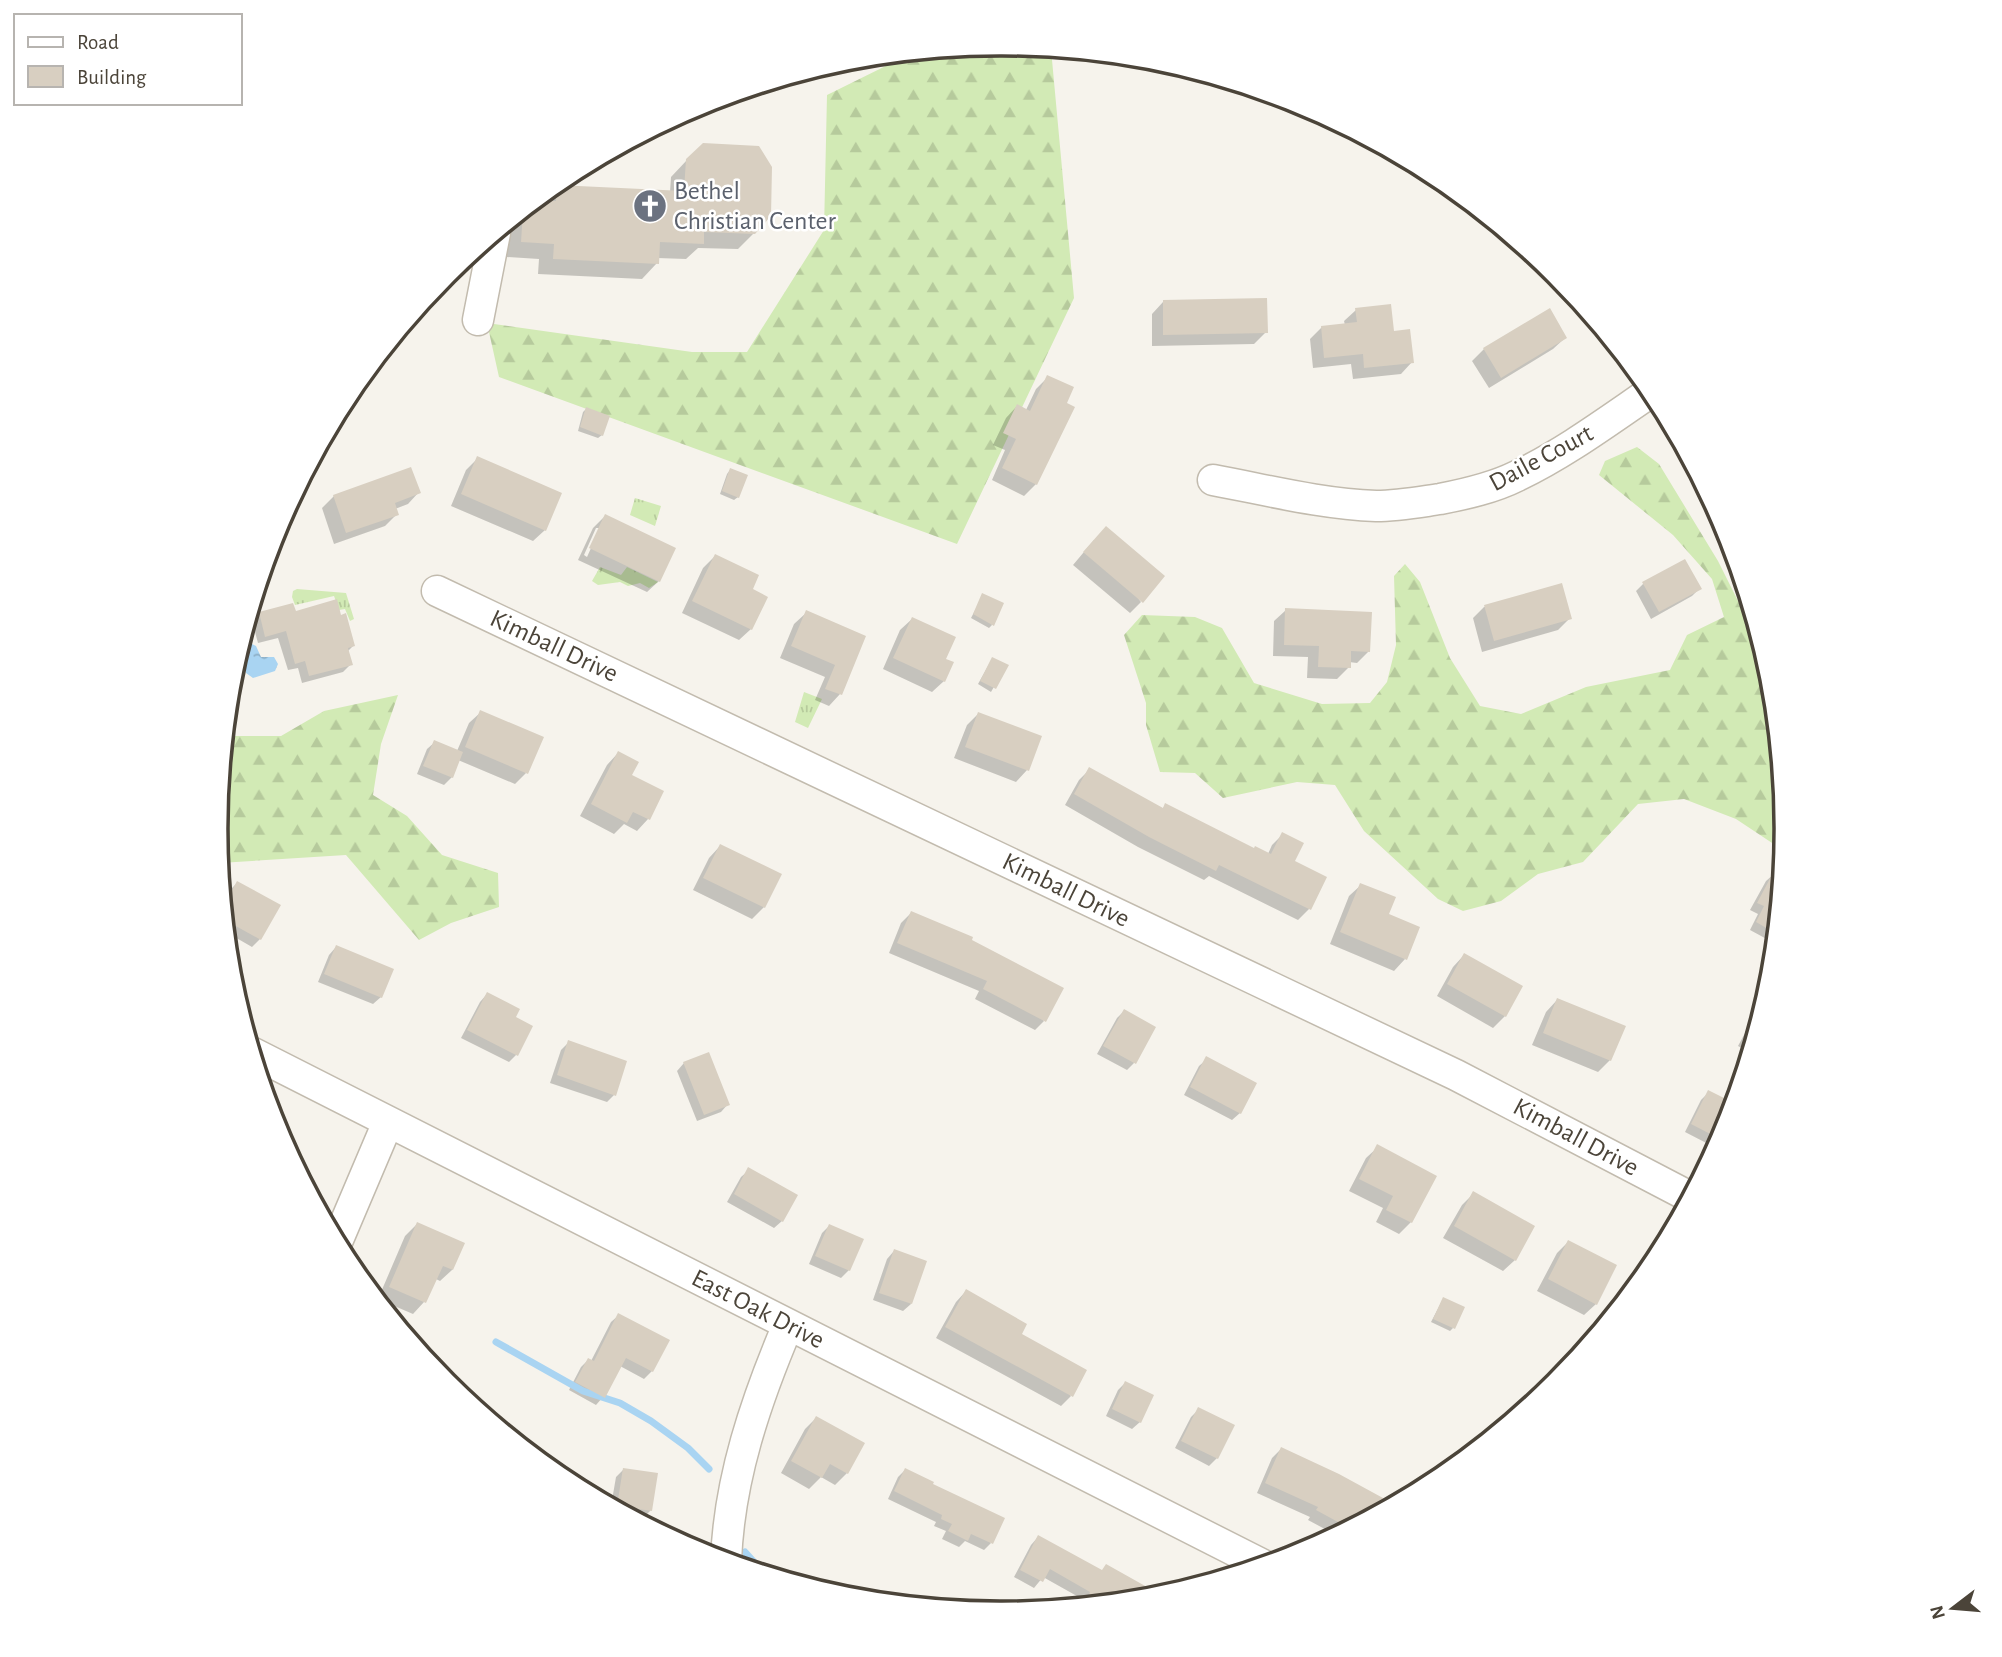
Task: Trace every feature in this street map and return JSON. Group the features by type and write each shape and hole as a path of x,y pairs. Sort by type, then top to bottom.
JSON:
{"street":[{"path":"478,320 492,248"},
{"name":"Daile Court","path":"1213,480 1348,504 1379,506 1450,497 1482,490 1547,461 1642,398"},
{"name":"Kimball Drive","path":"437,591 1456,1075 1682,1193"},
{"name":"East Oak Drive","path":"264,1058 1252,1559"},
{"path":"342,1231 388,1122"},
{"path":"726,1550 727,1529 744,1447 767,1373 788,1325"}],"green space":[{"path":"950,58 1052,58 1074,298 957,544 499,377 487,323 692,352 747,352 824,230 827,95 888,65"},
{"path":"1637,447 1659,464 1718,561 1740,606 1759,678 1767,728 1772,778 1773,844 1736,819 1684,799 1638,804 1583,862 1538,874 1501,901 1463,911 1438,899 1364,831 1335,785 1297,782 1223,798 1195,773 1160,772 1146,725 1146,703 1124,635 1142,615 1195,617 1222,628 1254,683 1322,704 1370,703 1387,682 1396,645 1394,576 1405,564 1420,582 1450,658 1480,706 1521,714 1586,687 1670,670 1687,635 1724,617 1712,579 1673,535 1599,475 1605,461"},
{"path":"635,498 661,506 655,526 630,515"},
{"path":"600,567 621,575 627,567 658,582 649,588 640,583 628,586 620,582 598,585 592,581"},
{"path":"297,589 346,593 354,619 350,621 345,609 339,610 334,596 295,605 292,597 293,591"},
{"path":"804,692 822,699 808,728 795,722"},
{"path":"398,695 381,744 373,795 407,816 442,855 498,873 499,907 451,923 419,940 346,855 229,862 228,828 234,736 281,736 324,711"}],"water":[{"path":"251,644 256,646 261,657 274,657 278,664 275,671 253,678 246,673"}],"building":[{"name":"Bethel Christian Center","path":"703,143 759,146 772,167 771,216 755,234 704,232 704,244 660,242 659,264 553,259 554,244 521,242 522,223 552,201 556,201 556,198 572,186 684,191 686,159"},
{"path":"1267,298 1268,333 1163,335 1163,300"},
{"path":"1391,304 1394,331 1410,329 1414,363 1364,368 1363,354 1324,358 1321,326 1357,322 1355,308"},
{"path":"1550,308 1567,338 1501,378 1483,348"},
{"path":"1047,375 1074,387 1067,403 1075,407 1037,485 1002,468 1016,439 1003,433 1017,404 1030,411"},
{"path":"586,407 610,416 603,436 580,427"},
{"path":"477,456 562,493 546,531 461,494"},
{"path":"411,467 421,493 395,503 399,515 346,533 333,495"},
{"path":"730,468 748,475 739,498 722,491"},
{"path":"605,514 676,548 660,582 589,548"},
{"path":"1106,526 1165,576 1143,603 1083,552"},
{"path":"715,554 759,575 753,589 768,597 752,630 692,601"},
{"path":"1685,559 1702,589 1659,612 1642,582"},
{"path":"1562,583 1572,619 1494,641 1484,605"},
{"path":"982,593 1004,603 994,626 973,614"},
{"path":"337,599 341,615 346,613 355,646 348,648 353,665 309,676 305,661 295,664 286,631 265,637 260,612 293,603 296,611"},
{"path":"1285,608 1372,612 1370,652 1351,651 1351,668 1318,667 1319,646 1284,645"},
{"path":"806,610 866,636 842,695 825,689 835,665 791,646"},
{"path":"912,617 956,637 946,659 954,662 945,682 893,658"},
{"path":"992,657 1009,665 996,689 980,681"},
{"path":"480,710 544,737 528,774 465,747"},
{"path":"978,712 1042,736 1029,771 965,747"},
{"path":"434,740 463,752 453,778 423,766"},
{"path":"618,751 639,762 632,775 664,791 650,820 633,812 627,823 591,804"},
{"path":"1089,767 1163,808 1165,803 1254,848 1255,846 1271,854 1282,832 1304,843 1295,861 1327,877 1311,910 1219,865 1216,871 1074,794"},
{"path":"720,844 782,874 765,908 703,878"},
{"path":"1772,874 1767,928 1756,922 1764,906 1757,903"},
{"path":"237,881 281,905 261,940 235,925 231,892"},
{"path":"1360,883 1396,897 1389,914 1420,927 1407,960 1340,932"},
{"path":"911,911 973,937 972,940 1064,988 1046,1022 983,989 987,981 897,943"},
{"path":"336,945 394,969 382,998 324,974"},
{"path":"1464,953 1523,986 1506,1017 1447,984"},
{"path":"487,992 520,1009 516,1017 533,1026 518,1056 467,1030"},
{"path":"1557,998 1626,1026 1611,1061 1543,1033"},
{"path":"1124,1009 1156,1027 1136,1064 1103,1046"},
{"path":"568,1040 627,1061 616,1096 557,1075"},
{"path":"709,1052 730,1105 704,1115 683,1062"},
{"path":"1206,1056 1257,1083 1241,1114 1190,1087"},
{"path":"1708,1090 1725,1098 1710,1134 1691,1124"},
{"path":"1377,1144 1437,1176 1412,1223 1386,1210 1393,1196 1359,1179"},
{"path":"748,1167 798,1195 783,1222 734,1194"},
{"path":"1473,1191 1535,1226 1516,1261 1454,1226"},
{"path":"417,1222 465,1243 453,1270 443,1266 426,1303 389,1287"},
{"path":"829,1224 864,1239 850,1271 815,1256"},
{"path":"1568,1240 1617,1265 1597,1305 1548,1279"},
{"path":"894,1249 927,1261 912,1304 879,1293"},
{"path":"966,1289 1027,1324 1022,1334 1087,1370 1073,1397 945,1327"},
{"path":"1443,1297 1465,1307 1455,1329 1433,1319"},
{"path":"618,1313 670,1340 653,1372 626,1358 605,1398 575,1382 588,1358 594,1361"},
{"path":"1125,1381 1154,1395 1141,1423 1112,1409"},
{"path":"1198,1407 1235,1425 1218,1459 1181,1441"},
{"path":"816,1416 865,1443 848,1474 830,1464 822,1478 791,1461"},
{"path":"1281,1447 1385,1499 1339,1523 1316,1510 1318,1507 1265,1483"},
{"path":"623,1468 658,1473 652,1511 635,1509 618,1500"},
{"path":"905,1468 1005,1518 993,1544 971,1534 968,1541 948,1531 952,1524 941,1519 942,1515 894,1491"},
{"path":"1038,1535 1102,1570 1106,1564 1147,1587 1089,1595 1090,1592 1050,1569 1043,1582 1020,1570"}],"waterway":[{"path":"496,1342 583,1391 620,1403 651,1421 688,1448 709,1469"},
{"path":"745,1552 752,1560"}],"place":[{"name":"Bethel Christian Center","path":"650,206"}]}
